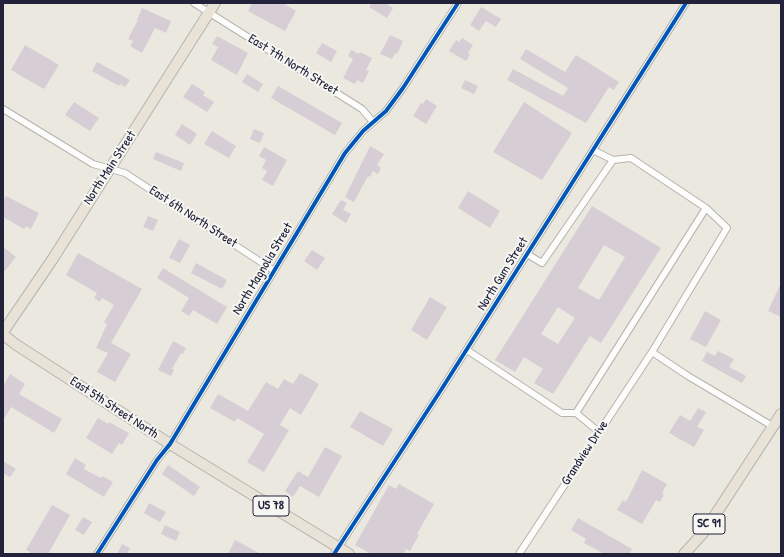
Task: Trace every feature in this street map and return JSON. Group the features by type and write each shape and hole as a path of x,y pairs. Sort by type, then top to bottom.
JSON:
{"main road":[{"name":"North Main Street","path":"3,333 215,3"},
{"name":"East 5th Street North","path":"3,333 15,344 170,444 336,550 349,554"},
{"name":"SC 91","path":"684,554 704,532 781,414"}],"street":[{"name":"East 7th North Street","path":"194,3 362,109 373,122"},
{"name":"North Magnolia Street","path":"97,554 157,460 170,444 273,270 345,154 363,131 386,111 403,88 458,3"},
{"name":"North Gum Street","path":"336,550 466,350 686,3"},
{"name":"East 6th North Street","path":"3,109 93,164 125,173 273,270"},
{"path":"576,413 706,208 631,158 613,160 593,150"},
{"path":"527,254 542,263 613,160"},
{"name":"Grandview Drive","path":"520,554 652,352 727,228 706,208"},
{"path":"466,350 562,413 576,413 599,432"},
{"path":"652,352 688,376 774,426"}],"building":[{"path":"252,3 283,3 296,11 285,31 248,11"},
{"path":"372,3 385,3 393,8 387,18 369,7"},
{"path":"481,7 501,19 496,27 486,21 479,31 470,25"},
{"path":"142,8 171,21 166,33 155,28 142,53 130,46 133,41 128,39 138,20"},
{"path":"390,35 403,41 397,54 395,53 392,59 380,54"},
{"path":"217,36 248,53 237,75 211,60 218,47 212,44"},
{"path":"462,38 473,45 468,53 470,55 466,61 449,51 456,40 459,42"},
{"path":"322,43 337,51 331,62 316,53"},
{"path":"25,45 59,65 44,89 11,70"},
{"path":"526,49 565,72 576,55 619,82 614,90 609,87 586,123 507,80 513,69 563,96 568,88 520,59"},
{"path":"351,50 359,54 360,52 372,58 366,70 369,71 363,83 357,80 355,84 343,78 353,59 348,56"},
{"path":"97,62 130,80 125,87 120,84 119,86 92,71"},
{"path":"247,74 263,84 258,92 242,82"},
{"path":"465,80 478,86 474,94 461,88"},
{"path":"192,84 205,92 203,95 214,102 207,112 183,97"},
{"path":"278,86 342,123 335,135 271,98"},
{"path":"426,99 437,106 426,124 413,116 421,103 423,104"},
{"path":"74,102 99,118 90,131 65,115"},
{"path":"524,102 572,133 542,180 493,152"},
{"path":"182,124 197,134 190,145 175,135"},
{"path":"254,129 264,133 260,143 250,139"},
{"path":"212,131 236,146 229,158 204,144"},
{"path":"370,146 384,154 377,165 381,168 378,174 373,171 370,177 368,176 354,202 345,197"},
{"path":"264,147 287,160 273,186 262,180 267,171 262,168 266,160 259,156"},
{"path":"156,152 184,163 181,171 153,159"},
{"path":"468,191 500,211 490,228 458,208"},
{"path":"6,196 39,213 31,229 26,226 24,229 3,217 3,201"},
{"path":"341,200 347,203 343,210 351,214 346,223 332,214"},
{"path":"592,206 661,248 601,343 590,336 553,394 534,383 543,369 524,357 515,372 495,360","holes":["604,245 625,257 599,300 578,288","558,307 575,318 558,344 541,334"]},
{"path":"148,216 158,220 153,231 143,227"},
{"path":"179,239 190,245 180,263 169,258"},
{"path":"3,247 16,257 3,273"},
{"path":"312,250 325,258 317,270 304,261"},
{"path":"78,253 142,289 111,343 131,354 115,382 97,372 108,353 96,348 107,324 104,322 114,305 102,298 100,302 94,298 97,293 66,275"},
{"path":"196,263 227,280 222,289 191,273"},
{"path":"163,268 227,307 217,324 193,310 189,316 181,311 189,298 157,278"},
{"path":"781,283 781,317 768,311"},
{"path":"430,297 447,307 427,340 411,330"},
{"path":"705,311 721,320 706,347 690,339"},
{"path":"173,341 186,348 183,354 181,353 172,369 174,370 171,376 158,370"},
{"path":"718,351 734,359 729,367 746,376 742,383 702,361 707,352 715,356"},
{"path":"300,373 319,384 301,415 290,408 280,425 289,430 264,472 247,462 264,434 237,418 235,422 210,408 218,394 248,411 266,382 278,389 284,379 293,384"},
{"path":"10,374 25,384 19,394 62,419 54,433 11,407 3,421 3,386"},
{"path":"698,408 706,412 697,427 704,430 694,447 669,433 680,415 690,421"},
{"path":"360,411 393,429 383,446 350,427"},
{"path":"98,418 129,433 122,445 119,443 112,454 86,438"},
{"path":"325,447 342,456 319,497 300,486 293,497 285,491 298,471 308,477"},
{"path":"75,458 86,465 84,469 101,478 102,476 113,482 104,497 66,474"},
{"path":"3,461 16,469 10,477 3,473"},
{"path":"168,465 200,487 194,496 162,474"},
{"path":"642,470 667,484 662,493 664,494 660,502 656,500 642,524 617,510 623,500 626,502"},
{"path":"399,484 434,504 417,534 419,535 410,551 406,549 404,554 371,554 355,545 389,485 396,489"},
{"path":"149,503 166,512 160,522 144,513"},
{"path":"52,505 70,515 48,554 33,554 26,550"},
{"path":"83,517 92,522 84,535 75,530"},
{"path":"578,518 632,549 629,554 604,554 584,543 586,539 571,530"},
{"path":"165,525 180,532 176,541 161,534"},
{"path":"235,540 261,554 228,554"},
{"path":"122,544 130,548 127,554 117,554"}],"cycle path":[{"path":"97,554 157,460 170,444 345,153 363,131 386,111 403,88 458,3"},
{"path":"334,554 441,390 686,3"}]}
